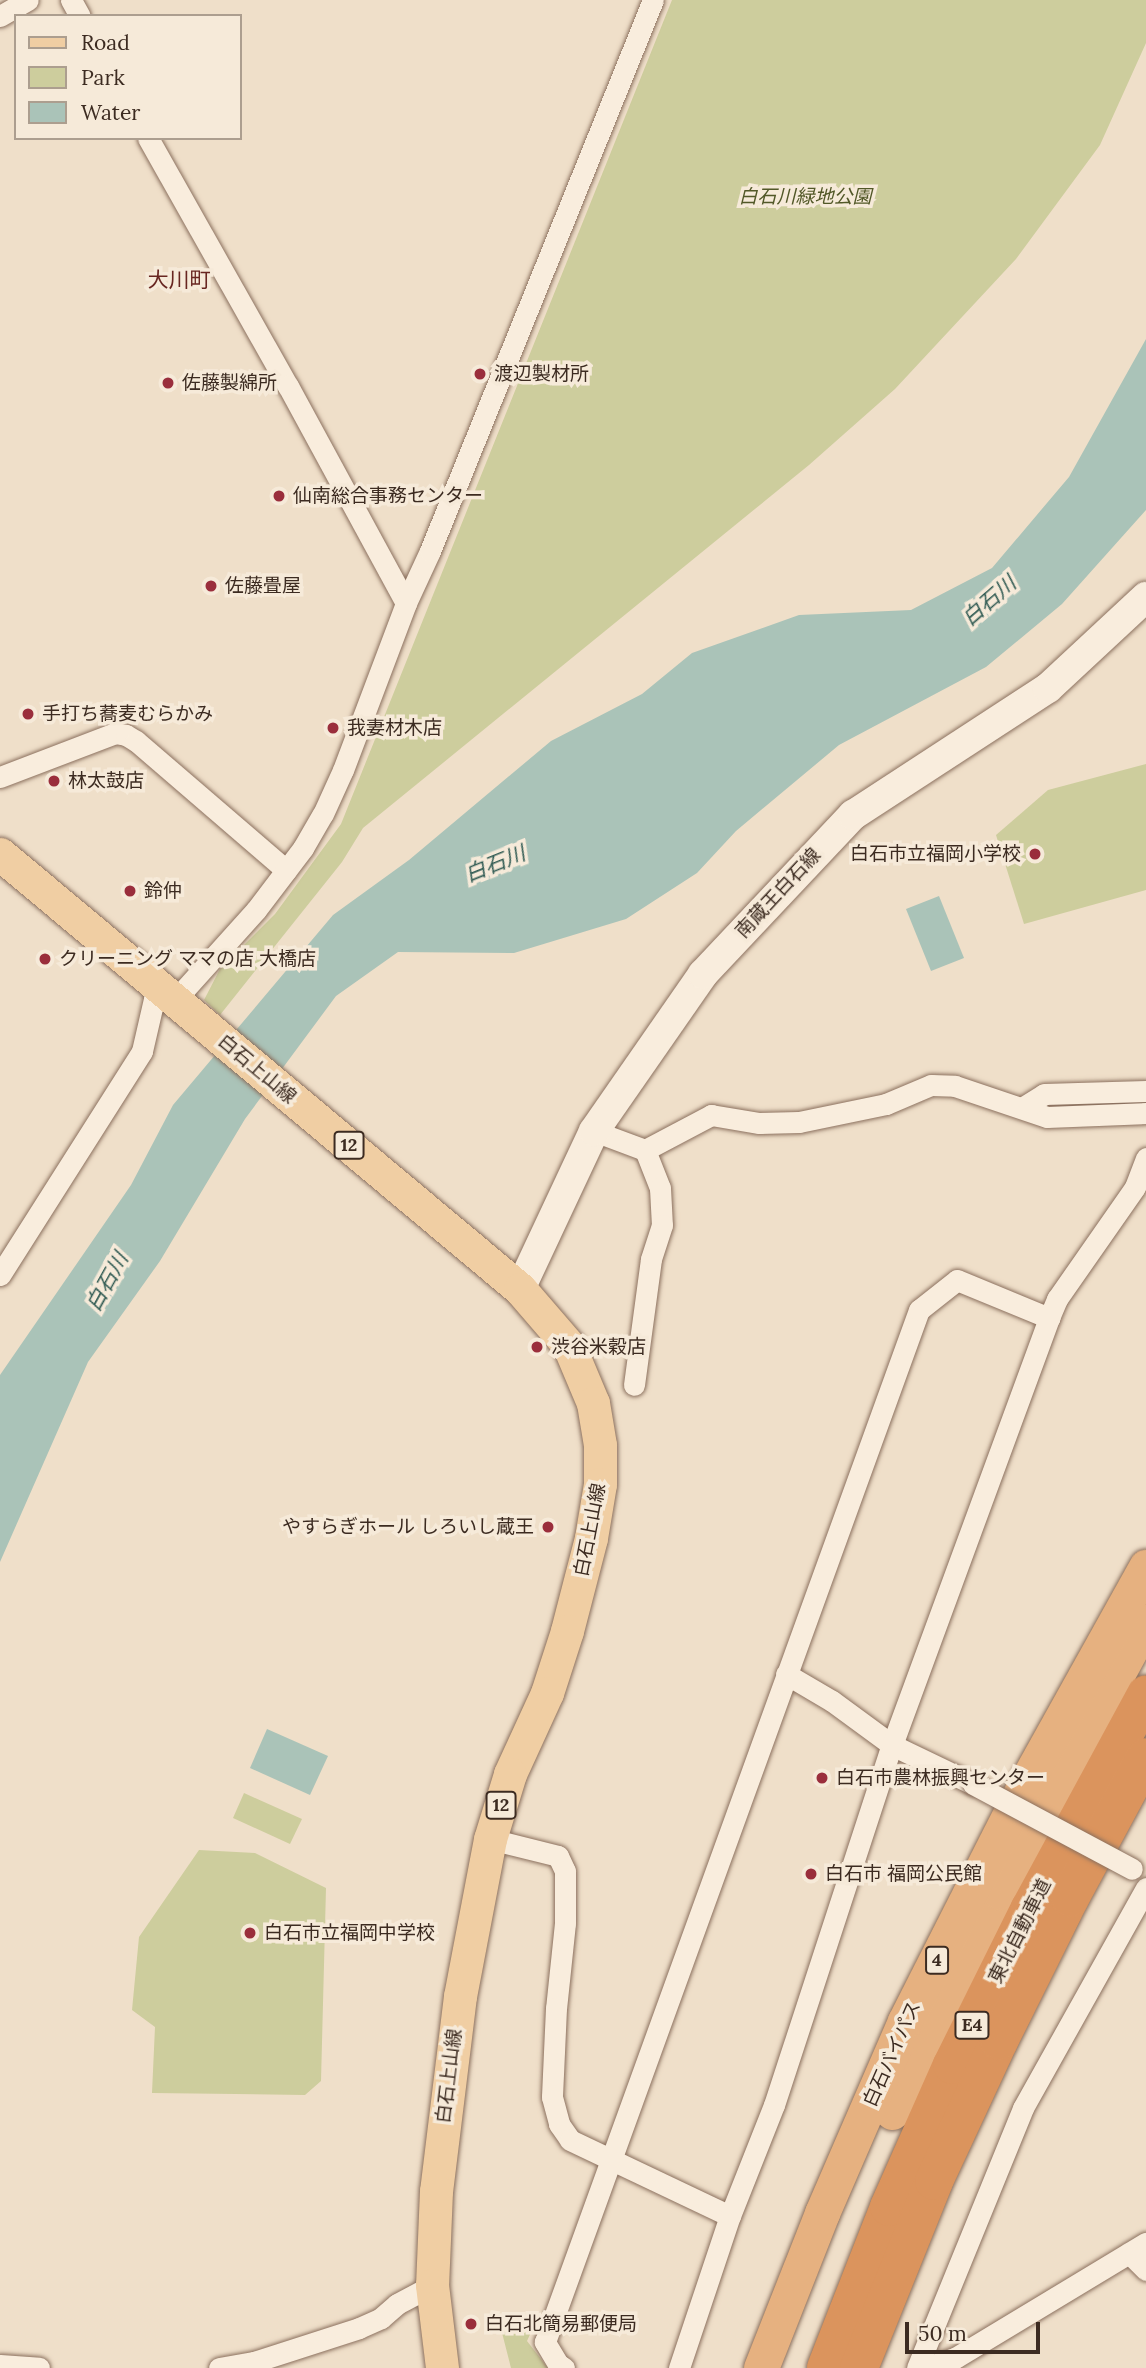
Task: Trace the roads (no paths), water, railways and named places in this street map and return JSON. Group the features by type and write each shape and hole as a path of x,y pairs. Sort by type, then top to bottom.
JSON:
{"highway":[{"name":"白石バイパス","path":"761,2368 822,2213 905,2021 1024,1786 1146,1567"},
{"name":"白石バイパス","path":"786,2368 876,2144 946,1996 1048,1798 1146,1621"},
{"name":"東北自動車道","path":"826,2368 888,2207 952,2065 1030,1908 1146,1694"},
{"name":"東北自動車道","path":"859,2368 934,2181 999,2041 1070,1898 1146,1757"}],"main road":[{"name":"南蔵王白石線","path":"514,1284 594,1130 703,974 833,833 876,797 1048,688 1146,597"},
{"name":"白石上山線","path":"0,854 514,1284 569,1346 585,1380 600,1445 600,1484 591,1538 568,1631 547,1693 510,1774 490,1839 460,1996 446,2100 432,2285 442,2368"}],"street":[{"path":"0,16 28,0"},
{"path":"0,1275 142,1051 154,999 175,1000 256,909 303,848 343,770 405,603 430,551 653,0"},
{"path":"149,140 288,386 405,603"},
{"path":"0,777 115,733 126,735 286,870"},
{"path":"645,1150 711,1115 759,1123 799,1122 852,1114 886,1104 931,1085 956,1086 1047,1117 1146,1113"},
{"path":"1021,1108 1044,1094 1146,1091"},
{"path":"594,1130 645,1150 660,1188 662,1225 651,1259 634,1385"},
{"path":"679,2368 730,2216 774,2105 892,1745 1049,1318 1057,1299 1135,1186 1146,1157"},
{"path":"564,2368 558,2364 545,2342 919,1310 957,1280 1049,1318"},
{"path":"786,1674 832,1701 892,1745 1139,1869"},
{"path":"490,1839 558,1856 565,1871 565,1923 556,2008 552,2097 559,2124 570,2140 730,2216"},
{"path":"917,2368 1023,2108 1146,1888"},
{"path":"924,2368 954,2358 1138,2248 1146,2270"},
{"path":"219,2368 254,2362 359,2328 381,2318 397,2304 432,2285"},
{"path":"0,2365 39,2368"}],"water":[{"name":"白石川","path":"1146,339 1146,510 1062,604 986,667 839,745 736,831 697,873 626,919 514,953 398,952 336,996 245,1119 160,1261 88,1362 0,1562 0,1375 131,1185 173,1105 333,915 409,860 551,741 642,694 692,653 799,615 911,610 992,568 1069,477"},
{"path":"939,896 964,958 931,971 906,909"},
{"path":"267,1729 328,1756 310,1795 250,1768"}],"place":[{"name":"渡辺製材所","path":"480,374"},
{"name":"佐藤製綿所","path":"168,383"},
{"name":"仙南総合事務センター","path":"279,496"},
{"name":"佐藤畳屋","path":"211,586"},
{"name":"手打ち蕎麦むらかみ","path":"28,714"},
{"name":"我妻材木店","path":"333,728"},
{"name":"林太鼓店","path":"54,781"},
{"name":"白石市立福岡小学校","path":"1035,854"},
{"name":"鈴仲","path":"130,891"},
{"name":"クリーニング ママの店 大橋店","path":"45,959"},
{"name":"渋谷米穀店","path":"537,1347"},
{"name":"やすらぎホール しろいし蔵王","path":"548,1527"},
{"name":"白石市農林振興センター","path":"822,1778"},
{"name":"白石市 福岡公民館","path":"811,1874"},
{"name":"白石市立福岡中学校","path":"250,1933"},
{"name":"白石北簡易郵便局","path":"471,2324"}],"district":[{"name":"大川町","path":"179,280"}],"park label":[{"name":"白石川緑地公園","path":"805,197"}]}
